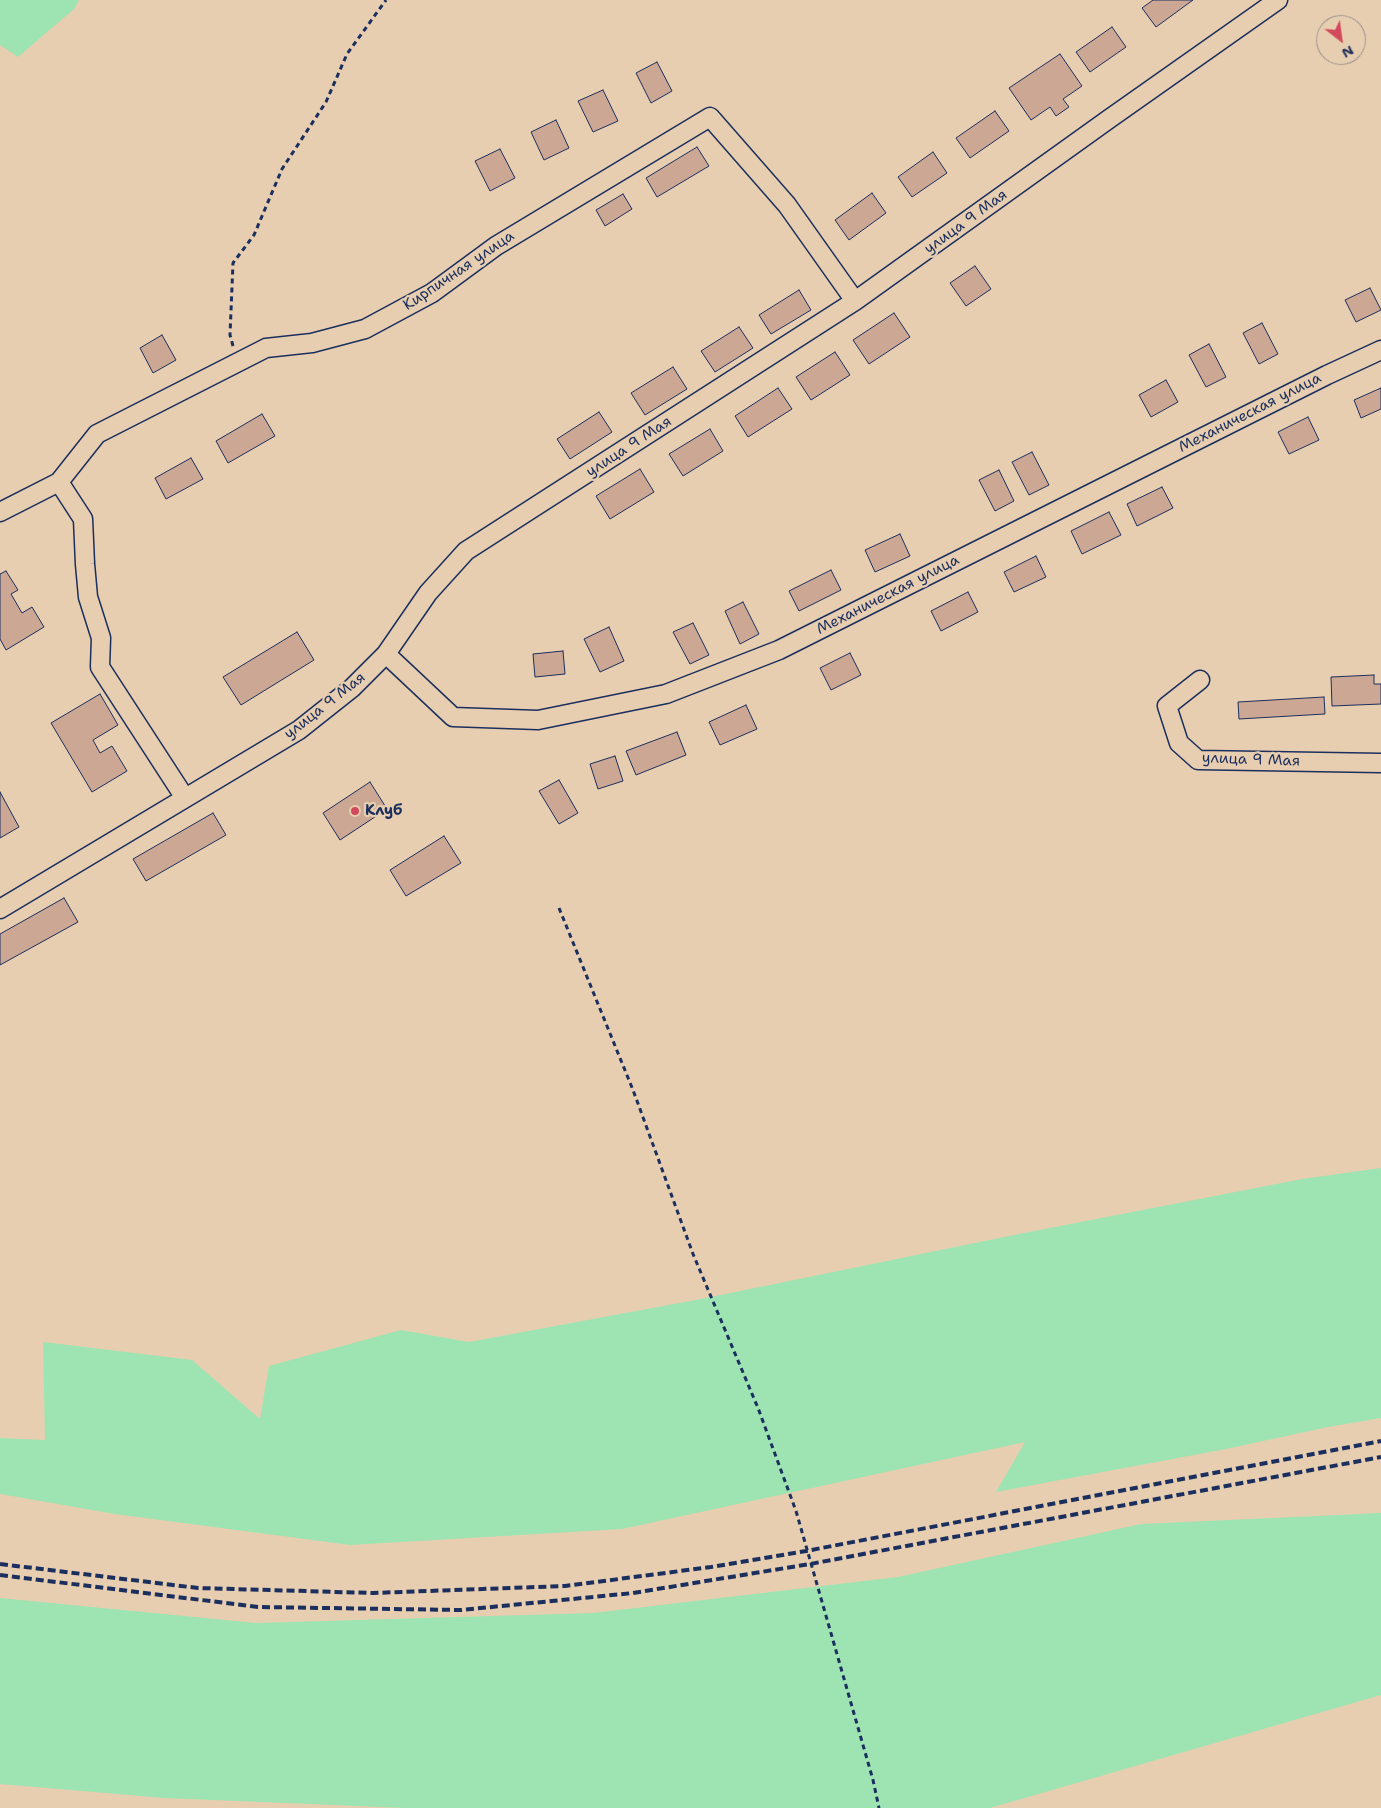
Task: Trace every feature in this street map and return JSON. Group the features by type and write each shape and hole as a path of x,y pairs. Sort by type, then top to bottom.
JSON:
{"street":[{"name":"улица 9 Мая","path":"0,909 299,730 352,688 386,654 428,593 466,552 856,301 1278,0"},
{"name":"Кирпичная улица","path":"0,512 59,482 98,434 266,348 312,343 366,329 432,293 496,246 710,117 787,205 856,301"},
{"name":"Механическая улица","path":"386,654 453,717 538,720 666,694 779,650 1327,375 1381,350"},
{"path":"59,482 83,519 88,597 101,638 100,667 185,798"},
{"name":"улица 9 Мая","path":"1200,680 1166,706 1179,743 1198,760 1381,763"}],"path":[{"path":"238,361 230,335 233,263 254,236 282,169 326,102 347,54 386,0"},
{"path":"559,908 633,1090 693,1254 758,1408 796,1511 879,1808"}],"green space":[{"path":"0,0 79,0 74,9 18,57 0,45"},
{"path":"1381,1168 1381,1418 996,1492 1025,1442 622,1529 350,1545 115,1514 0,1494 0,1438 45,1440 43,1342 192,1360 260,1419 269,1366 401,1330 469,1342 701,1299 1302,1179"},
{"path":"1381,1513 1381,1695 990,1808 406,1808 164,1798 0,1784 0,1598 256,1623 593,1613 898,1577 1141,1524"}],"building":[{"path":"1153,0 1193,0 1156,27 1142,8"},
{"path":"1112,27 1126,47 1090,72 1076,52"},
{"path":"1060,54 1082,86 1063,99 1069,107 1056,116 1050,107 1031,120 1009,88"},
{"path":"657,62 672,91 651,103 636,73"},
{"path":"603,90 618,121 593,132 578,101"},
{"path":"995,111 1009,131 970,158 956,138"},
{"path":"556,120 569,148 544,160 531,132"},
{"path":"697,147 709,166 657,197 646,178"},
{"path":"500,149 515,178 490,191 475,161"},
{"path":"933,152 947,173 912,197 898,177"},
{"path":"872,193 886,213 849,240 835,220"},
{"path":"623,194 632,209 605,226 596,210"},
{"path":"975,266 991,289 966,306 950,283"},
{"path":"1370,288 1381,310 1356,322 1345,300"},
{"path":"799,290 811,310 771,334 759,315"},
{"path":"894,313 910,337 869,364 853,340"},
{"path":"1262,323 1278,354 1259,364 1243,333"},
{"path":"739,327 753,348 715,372 701,351"},
{"path":"162,335 176,360 153,373 140,348"},
{"path":"1209,344 1226,377 1206,387 1189,355"},
{"path":"835,352 850,375 811,400 796,377"},
{"path":"673,367 687,389 645,415 631,393"},
{"path":"1166,380 1178,402 1151,417 1139,395"},
{"path":"778,388 792,409 748,437 735,416"},
{"path":"1381,388 1381,409 1361,418 1354,400"},
{"path":"599,412 612,432 570,459 557,439"},
{"path":"262,414 275,436 228,463 216,441"},
{"path":"1308,417 1319,440 1289,454 1278,432"},
{"path":"710,429 723,451 683,476 669,454"},
{"path":"1032,452 1049,485 1029,495 1012,462"},
{"path":"191,458 203,479 166,499 155,478"},
{"path":"640,469 654,492 610,519 596,496"},
{"path":"999,470 1014,501 995,511 979,480"},
{"path":"1162,487 1173,508 1137,526 1127,504"},
{"path":"1109,512 1121,535 1082,554 1071,531"},
{"path":"900,534 910,556 875,572 865,550"},
{"path":"1036,556 1046,577 1014,592 1004,572"},
{"path":"831,570 841,590 799,611 789,591"},
{"path":"6,571 18,590 11,594 22,613 32,607 44,627 6,650 0,639 0,574"},
{"path":"968,592 978,612 941,631 931,611"},
{"path":"743,602 759,634 740,644 725,611"},
{"path":"693,623 709,655 690,664 673,632"},
{"path":"609,627 624,661 600,672 584,639"},
{"path":"297,632 314,660 241,705 223,677"},
{"path":"563,651 565,674 535,677 533,654"},
{"path":"850,653 861,675 831,690 820,668"},
{"path":"1374,675 1374,684 1381,684 1381,704 1332,706 1331,677"},
{"path":"100,694 118,725 93,740 100,753 112,746 127,771 92,792 51,723"},
{"path":"1324,697 1325,714 1239,719 1238,702"},
{"path":"746,705 757,729 720,745 709,722"},
{"path":"677,732 686,755 636,775 626,751"},
{"path":"615,756 623,781 598,789 590,764"},
{"path":"559,780 578,813 559,824 539,791"},
{"name":"Клуб","path":"370,782 387,809 340,840 323,813"},
{"path":"0,792 19,827 0,838"},
{"path":"213,813 226,835 146,881 133,859"},
{"path":"444,836 461,863 406,896 390,870"},
{"path":"64,898 78,922 0,965 0,934"}],"railway":[{"path":"0,1564 198,1588 373,1593 565,1586 711,1567 806,1551 1381,1441"},
{"path":"0,1575 258,1607 461,1610 633,1593 810,1564 1381,1457"}],"place":[{"name":"Клуб","path":"355,811"}]}
